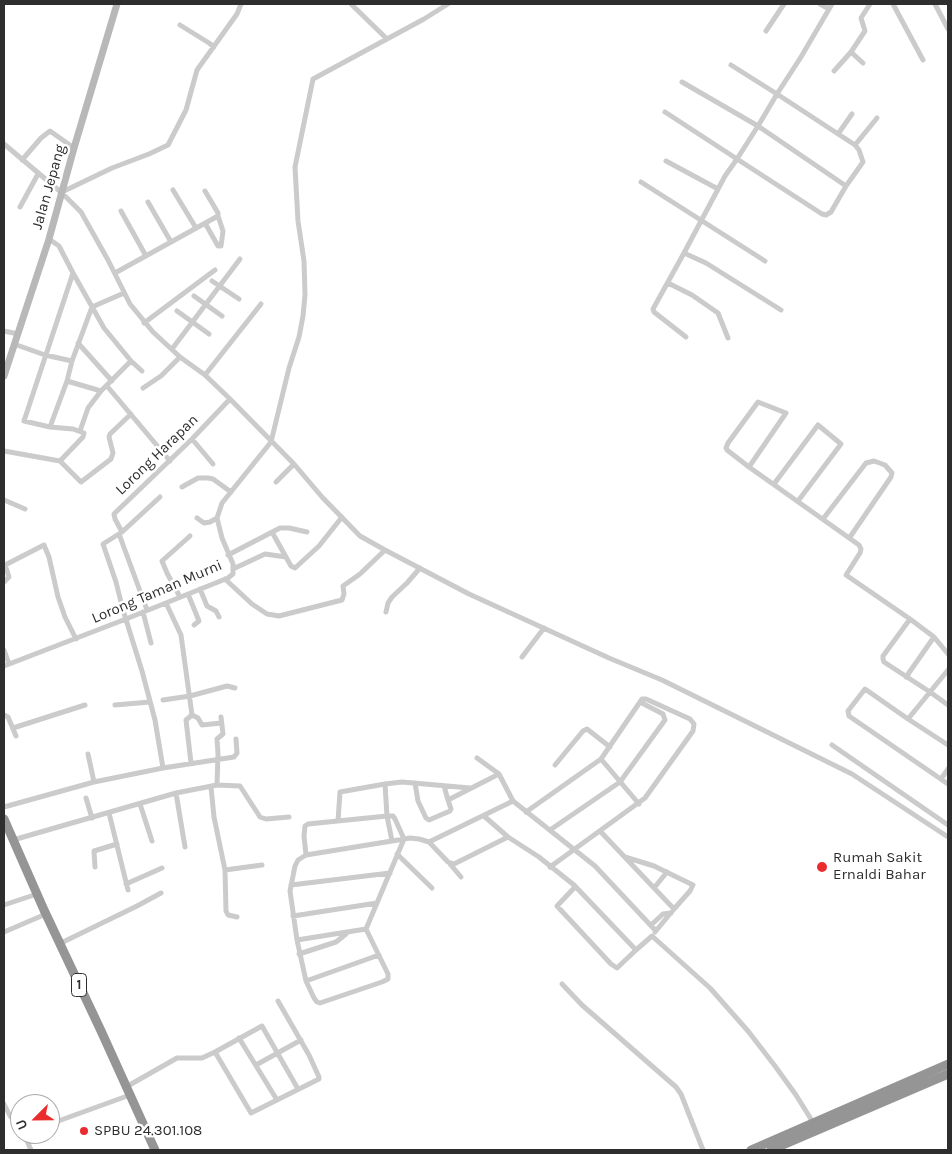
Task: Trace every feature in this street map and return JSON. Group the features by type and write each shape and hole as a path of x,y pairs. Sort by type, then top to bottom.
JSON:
{"highway":[{"name":"1","path":"4,819 154,1150"},
{"path":"771,1150 948,1064"},
{"path":"750,1150 815,1127 948,1074"}],"street":[{"name":"Jalan Jepang","path":"4,376 49,239 74,148 118,4"},
{"path":"62,193 168,144 186,110 197,70 237,14 241,4"},
{"path":"351,4 387,39"},
{"path":"197,518 204,523 217,518 222,503 271,442 284,387 299,337 305,295 295,167 313,79 448,4"},
{"path":"766,31 784,4"},
{"path":"686,337 653,311 718,189 831,6 820,4"},
{"path":"834,71 865,32 861,18 870,4"},
{"path":"893,4 923,60"},
{"path":"935,4 948,29"},
{"path":"180,25 214,47"},
{"path":"851,52 862,63"},
{"path":"665,112 822,214 831,212 863,162 859,150 855,145 730,65"},
{"path":"682,82 758,126 846,186"},
{"path":"838,134 852,114"},
{"path":"855,145 877,118"},
{"path":"22,160 41,138 50,131 74,148"},
{"path":"4,144 62,193 86,219 130,304 144,323 230,399 294,464 360,536 469,594 608,658 662,680 852,774 948,837"},
{"path":"666,161 718,189"},
{"path":"20,207 38,174"},
{"path":"641,182 765,261"},
{"path":"173,190 196,228"},
{"path":"205,191 218,213 223,231 222,246 218,246 205,223"},
{"path":"148,202 171,242"},
{"path":"121,211 146,256"},
{"path":"115,273 218,216"},
{"path":"49,239 59,246 104,328 131,361 142,370"},
{"path":"684,253 706,263 781,310"},
{"path":"172,349 240,259"},
{"path":"144,323 215,270"},
{"path":"60,461 83,437 84,433 50,428 24,421 73,273"},
{"path":"212,281 239,299"},
{"path":"668,283 692,295 718,313 728,338"},
{"path":"50,428 92,307 124,293"},
{"path":"194,296 222,316"},
{"path":"205,375 261,304"},
{"path":"177,311 209,334"},
{"path":"4,331 18,334"},
{"path":"78,343 131,414 170,461"},
{"path":"14,344 45,355 72,361"},
{"path":"143,388 161,376 180,356"},
{"path":"80,431 88,408 131,361"},
{"path":"67,381 102,391"},
{"name":"Lorong Harapan","path":"120,533 114,514 170,461 230,399"},
{"path":"749,467 786,413 758,402 728,443 727,450 749,467 850,537 859,545 861,549 846,575 934,637 948,654"},
{"path":"4,451 60,461 81,482 111,460 113,453 110,434 131,414"},
{"path":"774,484 818,424 841,444 798,501"},
{"path":"192,439 213,464"},
{"path":"823,519 866,462 874,461 885,465 892,473 850,537"},
{"path":"276,482 294,464"},
{"path":"182,487 198,478 208,478 213,479 230,492"},
{"path":"160,497 120,533 103,544 116,582 150,702 161,749 163,768"},
{"path":"4,500 25,509"},
{"name":"Lorong Taman Murni","path":"6,665 225,580 233,574 234,569 222,538 217,518"},
{"path":"272,532 292,567 298,566 319,546 342,518"},
{"path":"228,555 280,528 307,532"},
{"path":"120,533 145,611 151,643"},
{"path":"180,597 162,561 190,536"},
{"path":"4,582 9,577 5,565 36,547 44,545 49,557 64,617 76,639"},
{"path":"225,580 252,604 267,614 279,616 342,600 344,594 343,586 360,574 385,550"},
{"path":"234,569 265,554 286,557"},
{"path":"386,612 392,597 420,568"},
{"path":"200,589 207,606 216,611 219,617"},
{"path":"188,594 199,621 194,625"},
{"path":"166,603 181,635 192,715"},
{"path":"910,619 883,656 884,662 948,705"},
{"path":"522,657 544,628"},
{"path":"906,676 934,637"},
{"path":"4,650 6,665"},
{"path":"908,719 948,670"},
{"path":"163,700 190,696 221,688 235,688"},
{"path":"948,745 865,689 848,711 850,716 948,784"},
{"path":"526,812 601,759 642,699 662,705 690,719 694,726 693,731 639,804 550,866"},
{"path":"115,705 150,702"},
{"path":"550,830 620,782 665,720 663,714 640,702"},
{"path":"13,728 85,705"},
{"path":"4,715 8,717 16,736"},
{"path":"192,715 198,718 202,725 221,720 223,734 217,739 218,760 214,786 214,817 225,870 226,911 228,915 237,917"},
{"path":"191,763 186,720 192,715"},
{"path":"555,765 583,731 587,729 610,747"},
{"path":"4,807 94,782 191,763 234,757 236,755 236,739"},
{"path":"832,746 948,825"},
{"path":"88,754 94,782"},
{"path":"477,758 499,774 513,801 595,866 656,931"},
{"path":"601,759 639,804"},
{"path":"941,779 948,769"},
{"path":"448,800 499,774"},
{"path":"338,820 340,792 385,784 415,783 471,788"},
{"path":"415,783 418,801 426,818 429,820 451,809 444,786"},
{"path":"385,784 387,816 392,841"},
{"path":"13,840 176,793 214,786 240,786 260,817 266,819 289,818"},
{"path":"176,793 184,847"},
{"path":"86,798 92,818"},
{"path":"429,842 513,801"},
{"path":"140,804 152,841"},
{"path":"109,813 127,887 162,868"},
{"path":"306,855 304,836 305,826 308,824 393,816 404,839 366,929 388,974 388,979 320,1003 314,998 306,981 299,954 293,916 290,891 294,866 298,860 306,855 404,839 420,839 429,842 461,877"},
{"path":"484,816 508,837 550,866 575,887 636,950"},
{"path":"600,831 673,911"},
{"path":"450,864 454,864 508,837"},
{"path":"95,867 94,851 117,844"},
{"path":"397,854 432,888"},
{"path":"575,887 557,906 611,964 617,968 652,936 693,885 667,872 625,857"},
{"path":"225,870 262,865"},
{"path":"654,888 667,872"},
{"path":"291,885 390,873"},
{"path":"59,944 161,893"},
{"path":"4,905 37,894"},
{"path":"293,916 377,902"},
{"path":"651,926 663,914 673,911"},
{"path":"4,932 46,914"},
{"path":"297,940 366,929"},
{"path":"299,954 336,942 347,933"},
{"path":"652,936 710,988 731,1011 796,1095 815,1127"},
{"path":"306,981 379,955"},
{"path":"562,984 582,1005 676,1087 681,1094 703,1150"},
{"path":"215,1052 251,1113 319,1077 301,1040 278,1002"},
{"path":"60,1120 128,1091 177,1058 198,1058 215,1052 262,1026 298,1089"},
{"path":"239,1038 277,1100"},
{"path":"256,1064 301,1040"},
{"path":"4,1104 10,1116 4,1118"}],"place":[{"name":"Rumah Sakit Ernaldi Bahar","path":"822,867"},
{"name":"SPBU 24.301.108","path":"84,1131"}]}
